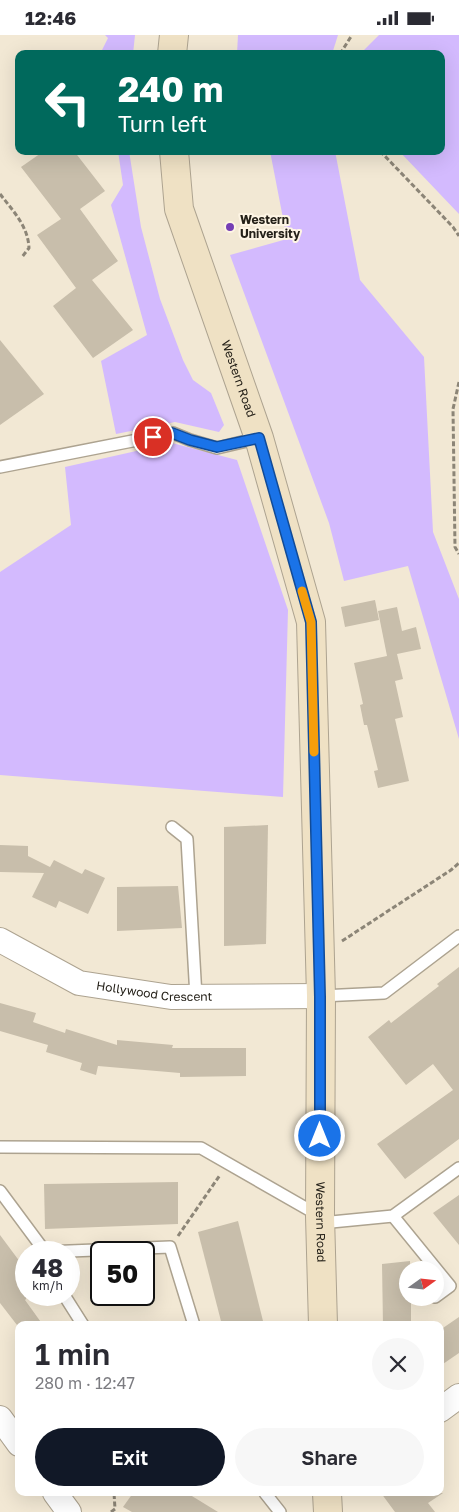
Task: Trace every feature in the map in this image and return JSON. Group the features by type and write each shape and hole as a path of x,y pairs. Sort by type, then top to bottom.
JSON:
{"main road":[{"path":"172,50 174,35"},
{"name":"Western Road","path":"174,155 179,209 259,438 311,622 320,997 323,1321"},
{"path":"327,1496 328,1512"}],"street":[{"name":"Hollywood Crescent","path":"0,940 78,983 171,997 320,997"},
{"path":"444,1407 459,1396"},
{"path":"0,1418 15,1438"},
{"path":"57,1496 69,1512"}],"lane":[{"path":"0,467 172,433 217,447 259,438"},
{"path":"172,827 187,839 196,997"},
{"path":"320,997 384,993 459,936"},
{"path":"0,1147 201,1148 321,1220 393,1216 459,1168"},
{"path":"0,1191 38,1241"},
{"path":"393,1216 430,1261"},
{"path":"80,1251 170,1247 193,1321"},
{"path":"444,1279 450,1286 444,1291"},
{"path":"71,1306 81,1321"},
{"path":"267,1496 280,1512"}],"path":[{"path":"343,50 352,35"},
{"path":"384,155 453,227 459,236"},
{"path":"0,194 23,225 28,237 29,248 22,257"},
{"path":"459,382 454,409 455,547 459,554"},
{"path":"342,942 451,871 459,863"},
{"path":"170,1247 228,1164"},
{"path":"111,1512 115,1509 114,1496"}],"shaded area":[{"path":"105,35 135,35 133,50 102,50 108,38"},
{"path":"238,35 338,35 333,50 237,50"},
{"path":"379,35 459,35 459,214 403,155 445,155 445,50 364,50"},
{"path":"119,155 130,155 141,227 160,299 183,360 193,380 211,393 224,425 219,432 175,422 116,434 101,361 147,335 111,205 123,185"},
{"path":"271,155 336,155 360,280 424,357 433,532 459,599 459,739 408,566 344,581 329,523 230,255 287,239"},
{"path":"172,443 237,460 288,610 283,797 0,775 0,572 71,525 65,467"}],"building":[{"path":"38,155 77,155 105,191 80,209 118,261 92,280 133,330 93,358 53,306 76,288 37,235 61,219 21,167"},
{"path":"0,340 44,394 0,425"},
{"path":"375,600 379,620 345,627 341,607"},
{"path":"397,607 402,631 416,627 421,649 397,654 403,679 395,681 403,717 395,719 409,781 378,788 374,771 378,770 367,725 364,725 360,705 363,704 354,663 387,656 378,611"},
{"path":"268,825 266,944 224,946 224,827"},
{"path":"0,845 28,846 28,856 50,867 54,860 82,874 85,869 105,878 88,914 59,901 56,908 32,897 44,873 0,872"},
{"path":"178,886 182,928 117,931 117,887"},
{"path":"459,967 459,1139 405,1179 377,1144 453,1090 433,1064 406,1085 368,1037 389,1020 391,1023 439,986 437,984"},
{"path":"0,1003 36,1013 33,1022 65,1033 66,1029 117,1045 117,1040 173,1045 172,1048 246,1048 246,1076 180,1077 180,1073 98,1066 96,1075 80,1070 82,1063 46,1052 48,1045 0,1031"},
{"path":"178,1182 178,1224 45,1229 44,1184"},
{"path":"459,1195 459,1245 433,1213"},
{"path":"238,1221 263,1321 221,1321 198,1232"},
{"path":"0,1235 15,1255 15,1306 29,1306 40,1321 15,1322 0,1303"},
{"path":"399,1262 399,1306 411,1306 411,1321 383,1321 382,1264"},
{"path":"459,1317 459,1353 444,1363 444,1327"},
{"path":"131,1496 192,1496 218,1512 132,1512 123,1507"},
{"path":"383,1496 438,1496 428,1503 435,1512 395,1512"}],"slow traffic":[{"path":"302,591 311,622 314,752"}],"place":[{"name":"Western University","path":"230,227"}],"route":[{"path":"153,437 172,433 217,447 259,438 311,622 320,997 320,1136"}]}
